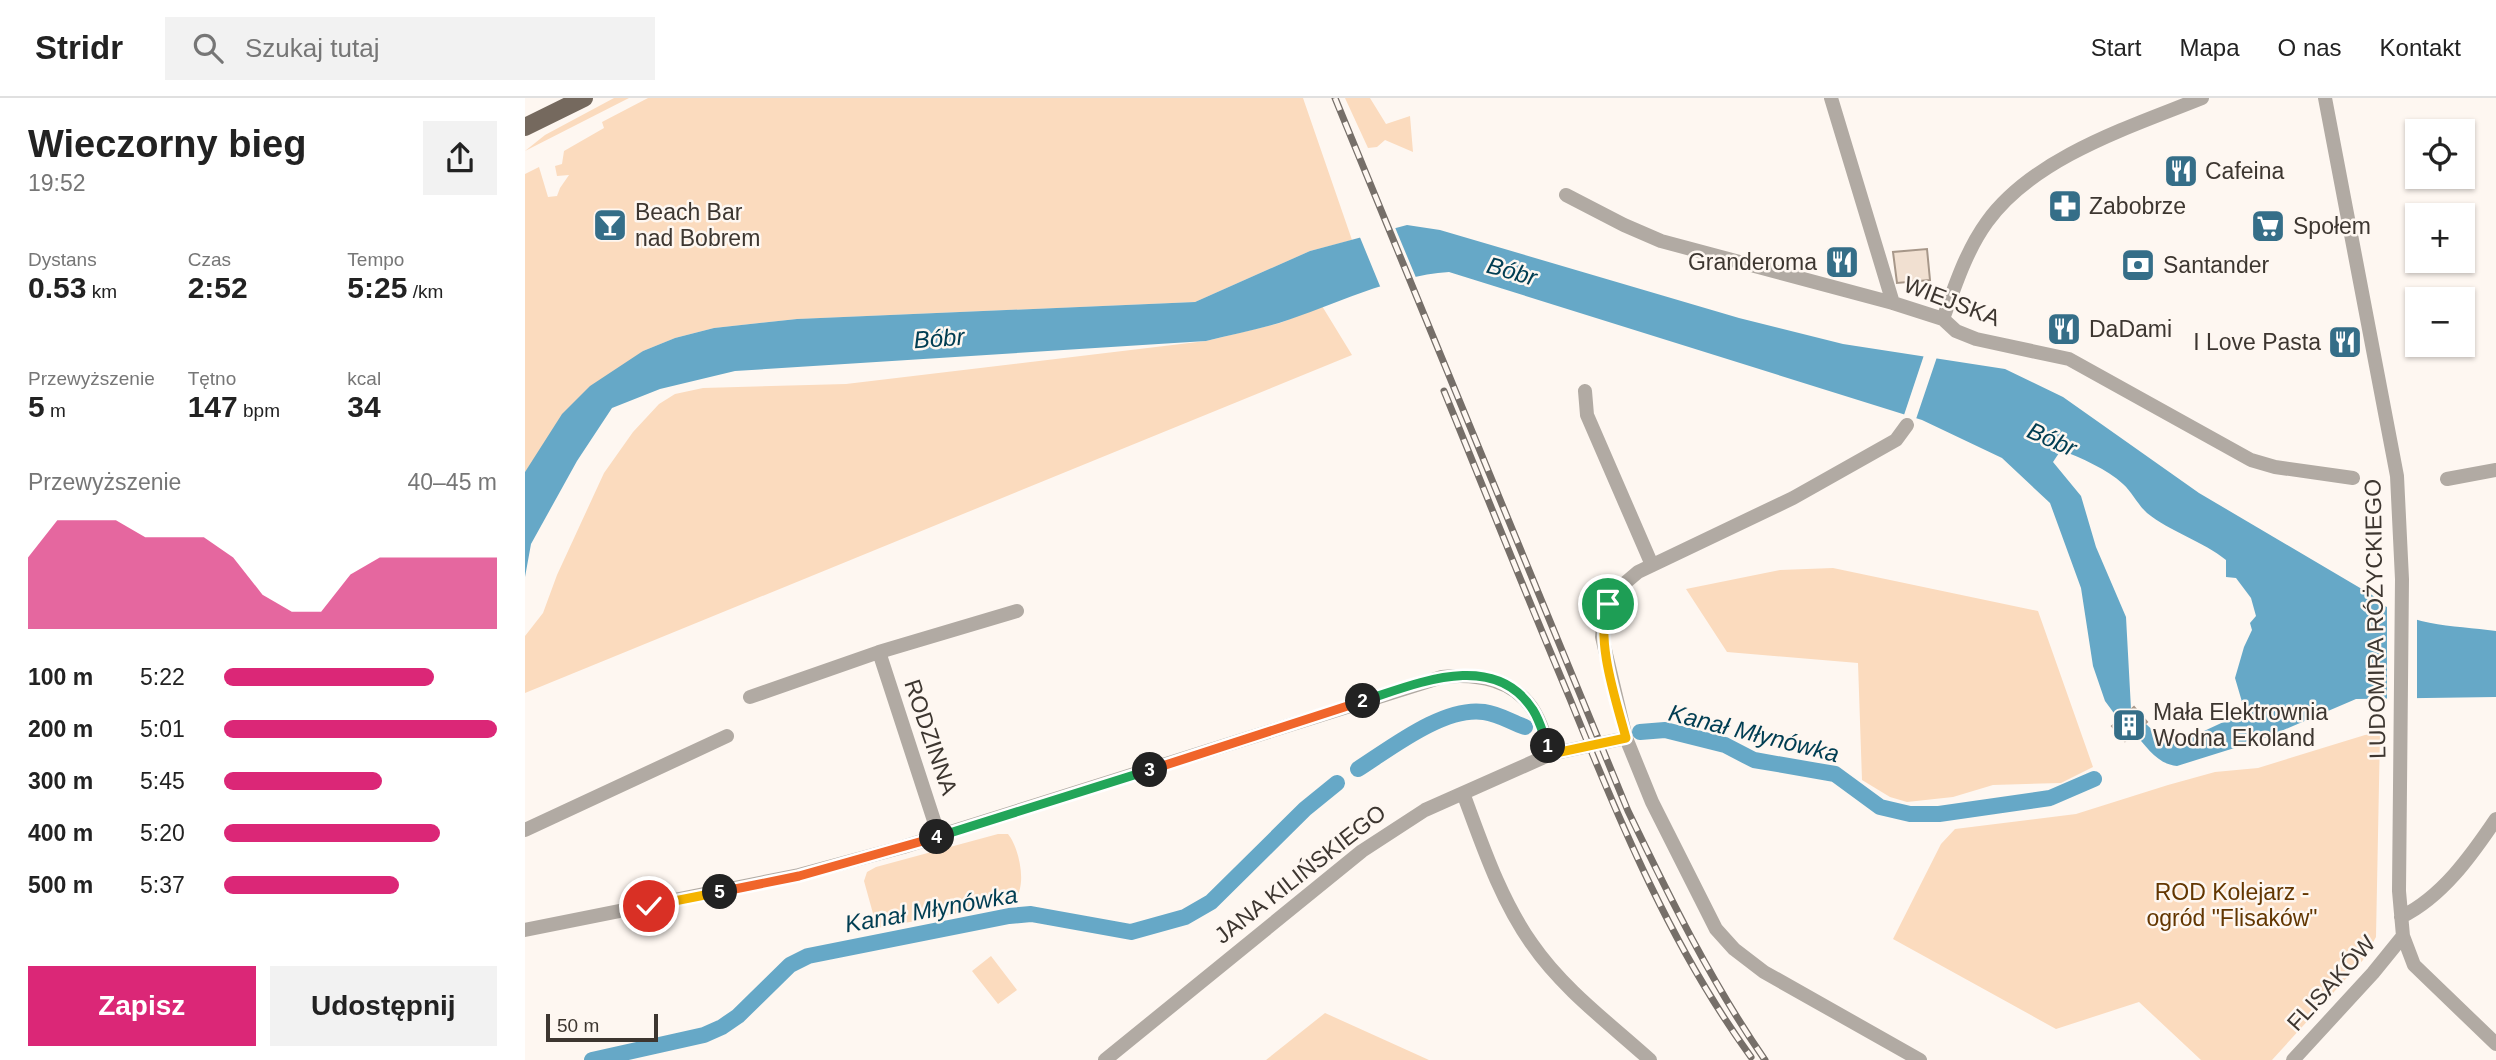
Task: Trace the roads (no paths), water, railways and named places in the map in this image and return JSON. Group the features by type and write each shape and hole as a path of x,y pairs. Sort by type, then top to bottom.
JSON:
{"main road":[{"path":"525,127 584,98"}],"street":[{"path":"1831,98 1893,303"},
{"path":"1943,319 1974,245 1987,222 2023,186 2049,166 2080,149 2202,98"},
{"name":"LUDOMIRA RÓŻYCKIEGO","path":"2325,98 2394,454 2399,496 2402,579 2400,917 2403,936 2414,965 2496,1044"},
{"name":"WIEJSKA","path":"1566,195 1661,240 1893,303 1943,319 1956,331 1976,339 2069,359 2251,460 2275,467 2353,478"},
{"path":"1585,391 1587,415 1652,565"},
{"path":"1907,425 1896,440 1793,498 1638,572 1616,592 1608,604 1602,626 1626,738 1652,802 1716,929 1734,949 1764,972 1920,1060"},
{"path":"2447,479 2496,470"},
{"path":"750,697 879,652 1017,611"},
{"name":"RODZINNA","path":"879,652 939,836"},
{"path":"525,930 799,876 939,836 1348,705 1451,676 1474,675 1488,678 1523,698 1534,711 1551,754"},
{"path":"525,830 727,736"},
{"name":"JANA KILIŃSKIEGO","path":"1105,1060 1362,851 1407,820 1551,754 1626,738"},
{"path":"1463,793 1498,881 1532,944 1579,996 1650,1060"},
{"path":"2400,917 2418,909 2433,896 2476,849 2496,819"},
{"name":"FLISAKÓW","path":"2293,1060 2373,973 2403,936"}],"water":[{"name":"Bóbr","path":"1407,225 1440,230 1739,318 1843,344 2005,369 2063,397 2199,493 2398,613 2429,623 2496,631 2496,697 2356,699 2260,740 2177,766 2170,765 2153,754 2134,733 2146,724 2161,738 2176,744 2245,712 2235,678 2252,630 2250,623 2256,616 2251,598 2236,578 2226,577 2226,560 2147,513 2126,487 2109,473 2061,450 2053,462 2081,496 2096,547 2126,617 2131,709 2119,720 2105,701 2093,666 2081,588 2050,503 2002,458 1922,420 1449,272 1405,279 1279,323 1206,341 735,371 660,389 612,408 577,461 531,544 525,577 525,472 562,414 590,386 643,351 675,338 714,328 797,319 1195,302 1310,251"}],"waterway":[{"name":"Kanał Młynówka","path":"1358,769 1418,730 1452,715 1484,712 1525,727"},
{"name":"Kanał Młynówka","path":"1640,732 1665,730 1725,745 1754,760 1835,774 1880,807 1910,814 1939,814 2050,798 2094,779"},
{"name":"Kanał Młynówka","path":"592,1060 704,1035 722,1027 738,1016 790,965 808,956 1009,916 1031,914 1131,932 1185,917 1211,902 1305,809 1337,783"}],"railway":[{"path":"1335,98 1628,811 1709,969 1765,1060"},
{"path":"1444,391 1628,838 1696,973 1751,1057"}],"place":[{"name":"Cafeina","path":"2181,171"},
{"name":"Zabobrze","path":"2065,206"},
{"name":"Beach Bar nad Bobrem","path":"610,225"},
{"name":"Społem","path":"2268,226"},
{"name":"Granderoma","path":"1842,262"},
{"name":"Santander","path":"2138,265"},
{"name":"DaDami","path":"2064,329"},
{"name":"I Love Pasta","path":"2345,342"},
{"name":"Mała Elektrownia Wodna Ekoland","path":"2129,725"}],"park label":[{"name":"ROD Kolejarz - ogród \"Flisaków\"","path":"2232,905"}]}
